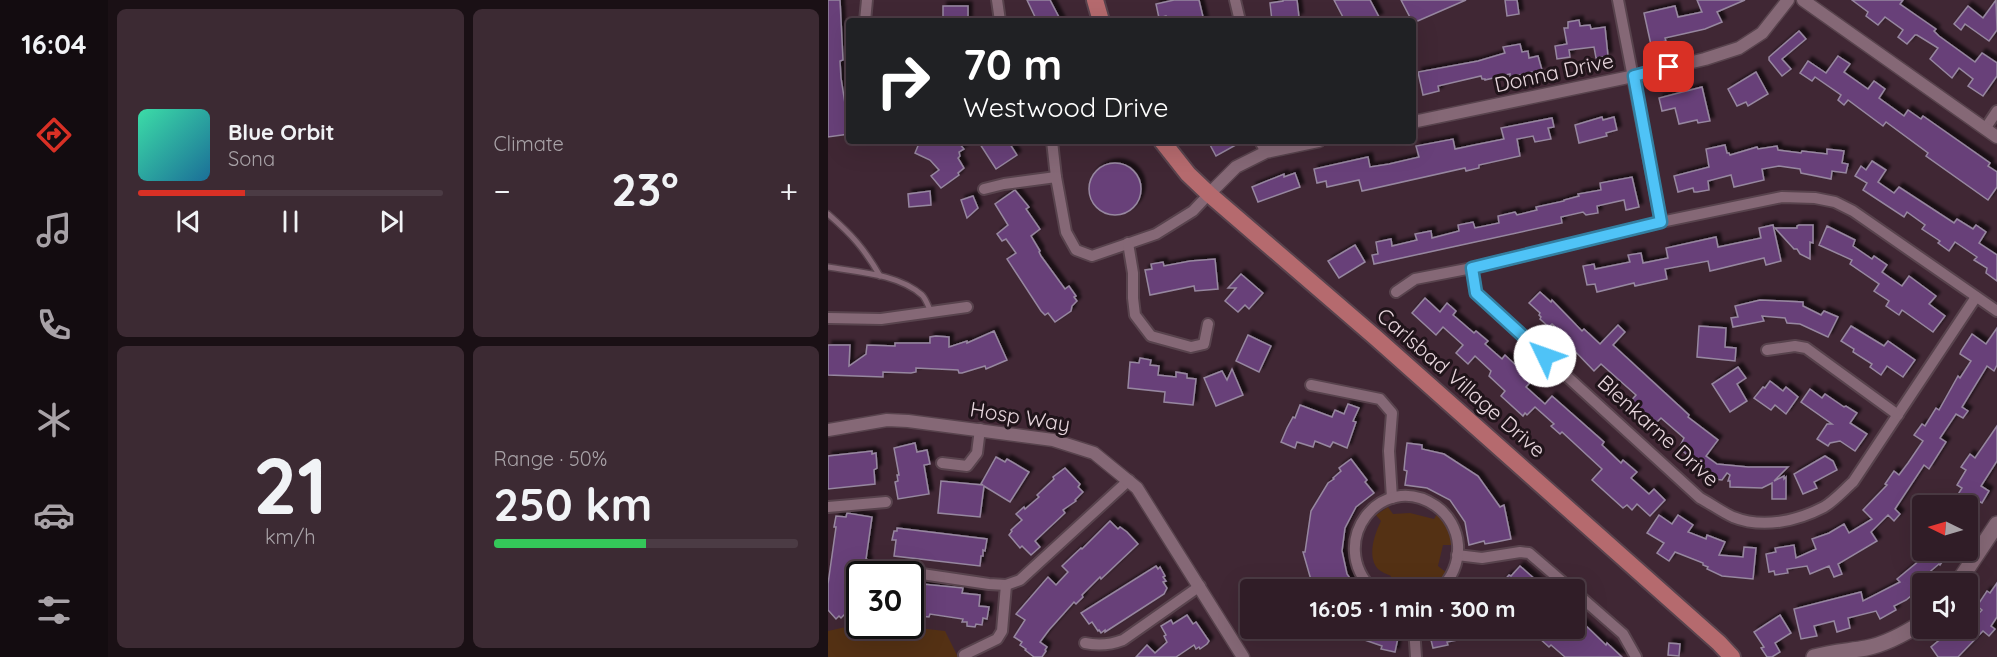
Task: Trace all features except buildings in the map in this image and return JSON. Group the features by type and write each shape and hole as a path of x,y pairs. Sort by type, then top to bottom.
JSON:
{"main road":[{"path":"1095,0 1100,18"},
{"name":"Carlsbad Village Drive","path":"1164,144 1188,174 1209,194 1384,345 1712,636 1732,657"},
{"path":"1964,573 1997,524"},
{"path":"1814,657 1878,645 1912,628"}],"street":[{"path":"865,18 867,0"},
{"path":"997,0 1000,18"},
{"path":"1235,0 1239,18"},
{"path":"1618,0 1661,222"},
{"name":"Donna Drive","path":"1416,121 1705,59 1738,48 1762,33 1788,0"},
{"path":"1803,0 1997,137"},
{"path":"1985,129 1997,111"},
{"path":"1052,144 1066,232 1076,250 1092,256 1156,234 1193,211 1236,167 1263,147 1291,144"},
{"path":"984,189 1056,177"},
{"path":"1396,292 1415,279 1472,268 1661,222 1782,197 1815,198 1835,202 1853,211 1997,311"},
{"path":"1128,243 1136,315 1151,336 1191,347 1204,344 1208,324"},
{"name":"Blenkarne Drive","path":"1472,268 1476,293 1700,498 1734,517 1750,522 1766,523 1791,521 1826,506 1852,482 1976,297"},
{"path":"828,318 881,319 966,307"},
{"path":"1767,350 1795,346 1806,348 1899,415"},
{"path":"1311,385 1380,399 1392,413 1389,451 1392,498"},
{"name":"Hosp Way","path":"828,430 887,420 908,421 1053,440 1094,453 1137,488 1243,657"},
{"path":"942,463 967,466 977,453 980,429"},
{"path":"924,574 989,584 1006,585 1020,580 1129,480"},
{"path":"1364,579 1356,566 1354,549 1355,536 1360,523 1380,503 1404,496 1422,499 1440,509 1455,530 1458,541 1457,555 1455,567 1449,579"},
{"path":"828,507 886,502"},
{"path":"1457,555 1482,558 1520,552 1529,553 1559,579"},
{"path":"964,656 997,639 1002,631 1006,585"},
{"path":"1085,643 1113,644 1123,640 1200,586"},
{"path":"1585,601 1623,634 1636,657"},
{"path":"1415,639 1416,657"}],"lane":[{"path":"828,214 853,236 880,276"},
{"path":"828,267 880,276 908,286 924,297 931,312"}],"shaded area":[{"path":"1388,507 1393,514 1410,513 1434,519 1437,514 1441,517 1450,532 1453,545 1443,545 1438,566 1447,573 1442,579 1390,579 1391,576 1378,569 1372,552 1381,521 1376,515"},
{"path":"846,627 846,639 924,639 924,629 945,631 958,657 828,657 828,631"}],"route":[{"path":"1545,356 1476,293 1472,268 1661,222 1634,76 1669,67"}]}
